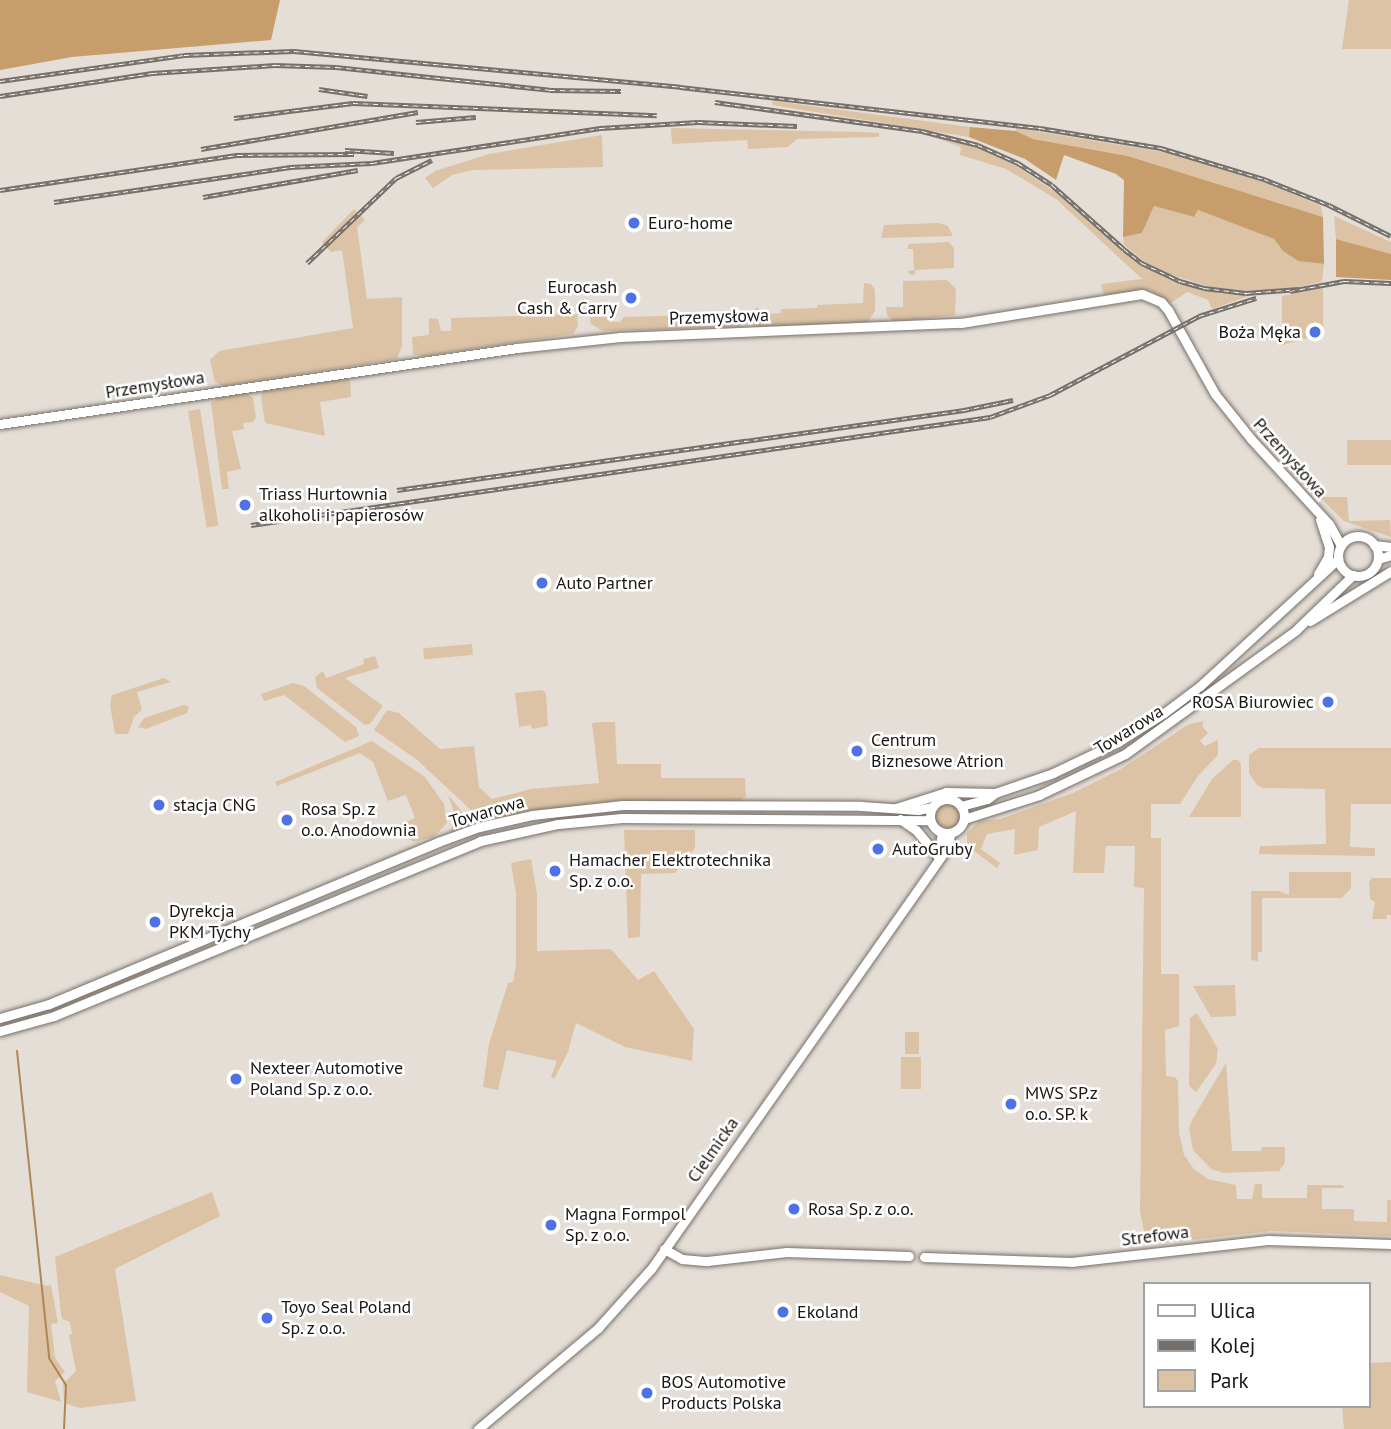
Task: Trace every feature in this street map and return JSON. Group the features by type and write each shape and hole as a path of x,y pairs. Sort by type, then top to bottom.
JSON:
{"street":[{"name":"Przemysłowa","path":"0,424 531,347 620,337 961,323 1142,294 1161,302 1168,310 1199,369 1231,415 1317,512 1329,524 1351,537"},
{"path":"1313,581 1328,557 1329,547 1317,512"},
{"name":"Przemysłowa","path":"1329,524 1341,546"},
{"path":"1391,547 1374,545 1362,536 1351,537 1341,546 1338,559 1342,568 1353,575 1369,573 1378,559 1391,555"},
{"path":"1374,545 1378,559"},
{"name":"Towarowa","path":"961,806 988,799 995,793 1087,758 1164,713 1200,686 1338,559"},
{"path":"1296,630 1391,571"},
{"name":"Towarowa","path":"964,819 1039,795 1105,765 1171,723 1296,630 1353,575"},
{"name":"Towarowa","path":"895,808 946,792 995,793"},
{"path":"946,799 961,806 964,819 960,828 946,833 930,820 932,807 946,799"},
{"name":"Towarowa","path":"0,1018 49,1004 438,842 479,827 532,815 622,805 918,810 932,807"},
{"name":"Towarowa","path":"0,1031 54,1016 452,850 558,824 622,818 930,820"},
{"path":"899,819 916,830 938,856"},
{"name":"Cielmicka","path":"478,1429 598,1328 641,1280 938,856 945,851 946,833"},
{"path":"201,942 205,953"},
{"name":"Strefowa","path":"924,1257 1071,1262 1269,1240 1391,1244"},
{"path":"664,1249 682,1259 707,1261 786,1252 909,1256"}],"green space":[{"path":"1349,0 1391,0 1391,49 1342,49"},
{"path":"773,101 970,127 969,137 772,105"},
{"path":"671,128 863,132 879,133 879,137 797,139 788,147 748,149 747,140 672,144"},
{"path":"1016,128 1169,153 1270,184 1321,206 1323,217 1128,156 1033,139 1016,131"},
{"path":"602,135 603,167 473,170 452,175 433,188 425,178 435,171 489,154"},
{"path":"927,135 976,147 1011,162 1064,198 1139,263 1168,279 1222,294 1252,295 1212,309 1208,300 1187,292 1171,303 1149,290 1104,295 1101,284 1142,279 1056,199 1006,169 960,155 961,147"},
{"path":"1154,206 1194,217 1198,210 1274,239 1283,251 1298,261 1324,264 1322,282 1282,290 1238,291 1213,288 1169,274 1145,262 1124,245 1123,237 1142,233"},
{"path":"354,209 365,220 357,227 367,299 402,297 402,346 397,359 223,386 215,382 210,360 219,351 353,328 342,250 331,252 322,242"},
{"path":"1334,216 1391,242 1391,254 1336,239"},
{"path":"939,223 948,226 953,236 881,238 884,225"},
{"path":"949,242 954,248 954,268 915,270 915,275 909,274 908,271 914,270 913,249 907,249 909,244"},
{"path":"947,280 956,289 955,315 895,322 887,315 886,307 903,307 903,281"},
{"path":"864,283 871,284 875,290 875,311 868,322 758,327 752,324 752,314 756,308 759,308 759,314 781,313 781,309 863,303"},
{"path":"1323,288 1323,334 1282,345 1282,296"},
{"path":"595,313 607,314 609,322 620,322 624,317 734,314 742,318 743,323 739,327 603,331 591,324 590,318"},
{"path":"577,314 578,326 573,334 424,356 413,355 412,337 429,335 429,318 438,319 441,331 451,331 451,318"},
{"path":"343,377 350,380 351,397 320,402 325,436 265,423 261,397 264,388"},
{"path":"245,392 253,398 256,417 253,422 243,423 244,429 232,431 241,469 227,472 229,489 222,489 211,403 223,395"},
{"path":"200,409 218,526 207,527 188,411"},
{"path":"1347,440 1391,440 1391,465 1347,465"},
{"path":"1320,497 1347,497 1349,521 1390,520 1391,537 1344,521"},
{"path":"472,644 473,655 424,659 423,648"},
{"path":"375,656 379,668 345,678 383,706 370,724 365,725 317,688 315,677 323,671 326,678 364,664 363,659"},
{"path":"164,678 171,682 137,692 142,710 134,717 128,734 115,734 110,705 112,695"},
{"path":"293,683 304,686 356,727 359,736 345,742 284,695 264,701 261,694"},
{"path":"542,690 546,693 548,726 532,729 531,725 519,727 515,693"},
{"path":"184,705 189,707 187,713 146,729 138,727 144,718"},
{"path":"387,710 399,713 440,749 474,746 479,787 492,799 531,789 599,783 592,723 600,722 615,722 617,764 661,764 661,778 745,778 746,796 738,802 591,804 485,819 473,812 416,759 374,730"},
{"path":"1204,721 1202,726 1208,733 1200,741 1205,746 1218,740 1218,755 1198,776 1180,804 1151,804 1151,838 1161,838 1161,974 1179,974 1179,1026 1165,1030 1166,1076 1175,1077 1178,1081 1179,1133 1184,1155 1194,1169 1208,1179 1236,1185 1237,1199 1252,1199 1255,1184 1262,1184 1262,1198 1307,1198 1307,1185 1342,1185 1345,1188 1322,1188 1322,1209 1354,1209 1354,1221 1387,1222 1387,1200 1391,1200 1391,1236 1271,1231 1147,1245 1140,1212 1144,888 1134,887 1135,846 1106,846 1104,873 1073,873 1076,811 1039,827 1038,850 1014,855 1015,829 987,834 981,849 1000,863 997,868 967,846 967,833 979,821 1000,819 1073,793 1121,769 1189,724"},
{"path":"372,741 425,777 444,804 447,823 434,837 414,842 397,832 398,825 415,818 406,795 388,801 373,762 360,753 277,786 275,782"},
{"path":"1259,748 1391,748 1391,804 1351,804 1350,847 1375,848 1375,856 1259,854 1260,846 1326,844 1325,789 1263,788 1257,785 1249,773 1249,755"},
{"path":"1233,760 1238,760 1241,765 1241,817 1189,817 1212,779"},
{"path":"448,795 473,825 450,834 455,815"},
{"path":"947,803 956,807 960,816 956,825 947,829 938,825 934,816 938,807"},
{"path":"624,830 695,830 695,848 675,873 641,874 640,937 628,938"},
{"path":"531,859 537,894 537,951 611,949 638,980 654,971 694,1029 692,1061 625,1047 576,1023 568,1052 554,1079 551,1077 557,1061 507,1050 498,1090 483,1087 489,1044 508,983 513,982 516,964 516,894 511,863"},
{"path":"1289,872 1351,872 1351,888 1342,898 1262,898 1262,952 1258,952 1258,961 1251,960 1251,891 1279,891 1289,895"},
{"path":"1372,878 1391,878 1391,915 1387,915 1387,919 1372,919 1375,902 1370,899 1369,882"},
{"path":"189,951 130,980 48,1014 0,1027 0,1022 49,1009"},
{"path":"1235,985 1236,1016 1211,1017 1193,986"},
{"path":"1197,1013 1218,1049 1216,1064 1196,1092 1189,1086 1190,1018"},
{"path":"905,1032 919,1032 919,1054 905,1054"},
{"path":"901,1057 921,1057 921,1089 901,1089"},
{"path":"1226,1063 1232,1151 1261,1151 1262,1147 1285,1147 1285,1163 1279,1171 1224,1173 1211,1169 1193,1150 1189,1128 1192,1120"},
{"path":"212,1192 220,1216 115,1269 136,1401 80,1408 64,1403 63,1384 76,1371 69,1335 72,1334 70,1322 62,1319 61,1314 55,1257"},
{"path":"0,1275 51,1285 58,1323 51,1324 55,1358 65,1372 55,1381 61,1402 27,1392 29,1306 0,1292"},
{"path":"1391,1362 1391,1429 1344,1429 1342,1408 1370,1408 1370,1363"}],"shaded area":[{"path":"0,0 280,0 271,40 72,57 0,70"},
{"path":"970,127 1016,131 1033,139 1128,156 1323,217 1324,264 1298,261 1283,251 1274,239 1198,210 1194,217 1154,206 1142,233 1123,237 1124,180 1116,174 1064,155 1056,180 1025,159 969,137"},
{"path":"1336,239 1391,254 1391,280 1336,277"}],"waterway":[{"path":"17,1051 49,1358 66,1385 64,1429"}],"railway":[{"path":"0,81 184,55 294,51 680,87 1040,128 1161,148 1264,179 1329,205 1391,236"},
{"path":"0,96 152,73 275,65 336,67 550,90 621,91"},
{"path":"319,89 367,96"},
{"path":"715,102 922,131 978,145 1018,163 1052,185 1142,263 1180,281 1204,288 1246,293 1299,289"},
{"path":"234,118 353,103 657,115"},
{"path":"201,149 418,112"},
{"path":"416,122 476,117"},
{"path":"54,202 290,167 372,163 600,128 698,122 797,126"},
{"path":"345,150 394,153"},
{"path":"0,190 238,155 354,154"},
{"path":"307,263 396,178 432,160"},
{"path":"203,197 358,170"},
{"path":"1290,291 1344,281 1391,283"},
{"path":"251,525 990,417 1050,395 1199,316 1256,298"},
{"path":"397,490 964,410 1013,400"}],"place":[{"name":"Euro-home","path":"634,223"},
{"name":"Eurocash Cash & Carry","path":"631,298"},
{"name":"Boża Męka","path":"1315,332"},
{"name":"Triass Hurtownia alkoholi i papierosów","path":"245,505"},
{"name":"Auto Partner","path":"542,583"},
{"name":"ROSA Biurowiec","path":"1328,702"},
{"name":"Centrum Biznesowe Atrion","path":"857,751"},
{"name":"stacja CNG","path":"159,805"},
{"name":"Rosa Sp. z o.o. Anodownia","path":"287,820"},
{"name":"AutoGruby","path":"878,849"},
{"name":"Hamacher Elektrotechnika Sp. z o.o.","path":"555,871"},
{"name":"Dyrekcja PKM Tychy","path":"155,922"},
{"name":"Nexteer Automotive Poland Sp. z o.o.","path":"236,1079"},
{"name":"MWS SP.z o.o. SP. k","path":"1011,1104"},
{"name":"Rosa Sp. z o.o.","path":"794,1209"},
{"name":"Magna Formpol Sp. z o.o.","path":"551,1225"},
{"name":"Ekoland","path":"783,1312"},
{"name":"Toyo Seal Poland Sp. z o.o.","path":"267,1318"},
{"name":"BOS Automotive Products Polska","path":"647,1393"}]}
